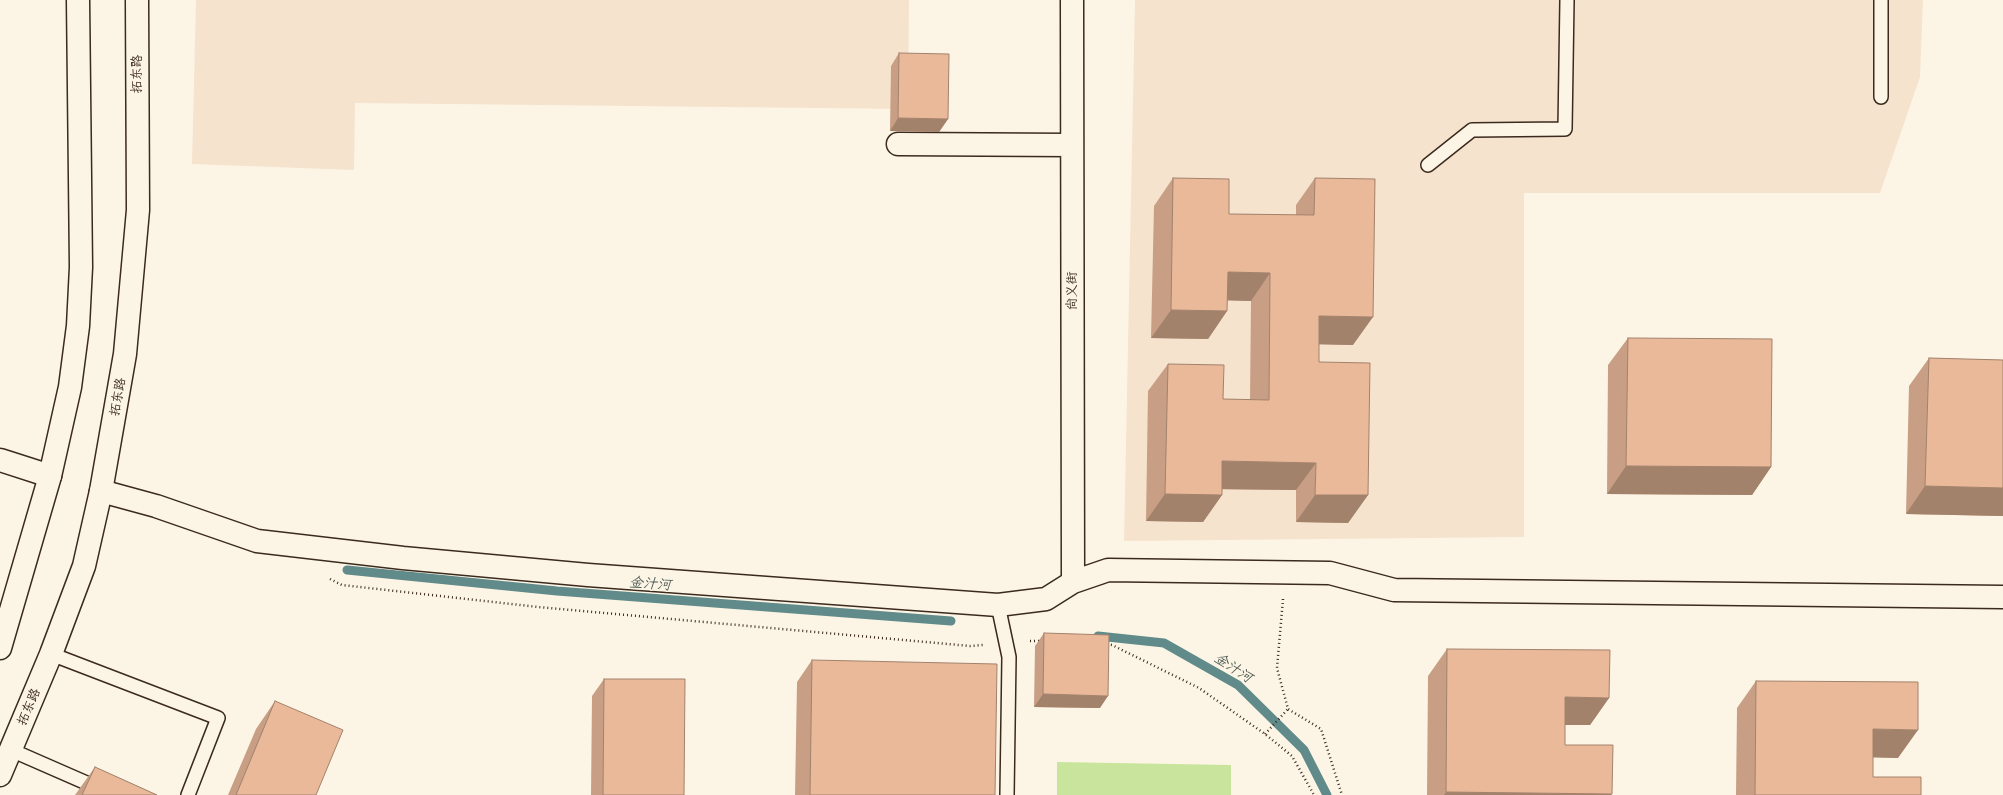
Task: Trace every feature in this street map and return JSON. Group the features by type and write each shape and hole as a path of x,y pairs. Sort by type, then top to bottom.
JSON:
{"street":[{"path":"0,648 50,476 70,387 78,326 81,267 78,0"},
{"name":"拓东路","path":"0,775 52,654 84,566 101,491 125,354 138,210 137,0"},
{"name":"尚义街","path":"1072,0 1071,145 1073,582"},
{"path":"898,144 1071,145"},
{"path":"0,460 50,476"},
{"path":"101,491 156,506 257,541 403,558 588,575 998,605 1046,599 1073,582 1108,570 1330,573 1394,590 2003,597"}],"lane":[{"path":"1428,165 1472,130 1565,129 1566,0"},
{"path":"1881,0 1881,97"},
{"path":"998,605 1009,656 1007,795"},
{"path":"52,654 218,718 188,795"},
{"path":"11,750 114,795"}],"path":[{"path":"1286,572 1277,668 1288,709 1321,729 1342,795"},
{"path":"328,578 342,585 538,607 970,646 1032,640 1044,642"},
{"path":"1104,644 1112,645 1199,688 1265,734 1292,756 1314,795"},
{"path":"1265,734 1288,709"}],"shaded area":[{"path":"196,0 909,0 908,109 355,103 354,170 192,164"},
{"path":"1135,0 1923,0 1920,77 1880,193 1524,193 1524,537 1124,541"}],"green space":[{"path":"1057,762 1231,765 1231,795 1057,795"}],"building":[{"path":"899,53 949,54 948,119 898,118"},
{"path":"1173,178 1229,179 1229,214 1314,215 1315,178 1375,179 1373,317 1319,316 1319,362 1370,363 1368,495 1315,495 1316,463 1222,461 1222,495 1165,494 1168,364 1224,365 1223,399 1269,400 1270,273 1228,272 1227,311 1171,310"},
{"path":"1628,338 1772,339 1771,467 1626,466"},
{"path":"1929,358 2003,360 2003,488 1925,486"},
{"path":"1044,633 1109,635 1108,696 1043,694"},
{"path":"1447,649 1610,650 1609,698 1565,697 1565,745 1613,745 1612,794 1446,792"},
{"path":"812,660 997,664 995,795 810,795"},
{"path":"604,679 685,679 684,795 603,795"},
{"path":"1756,681 1918,682 1918,730 1873,729 1873,777 1921,777 1921,795 1755,795"},
{"path":"275,701 343,730 316,795 236,795"},
{"path":"95,767 157,795 82,795"}],"waterway":[{"name":"金汁河","path":"347,570 557,591 951,621"},
{"name":"金汁河","path":"1098,636 1164,643 1238,685 1304,750 1327,795"}]}
